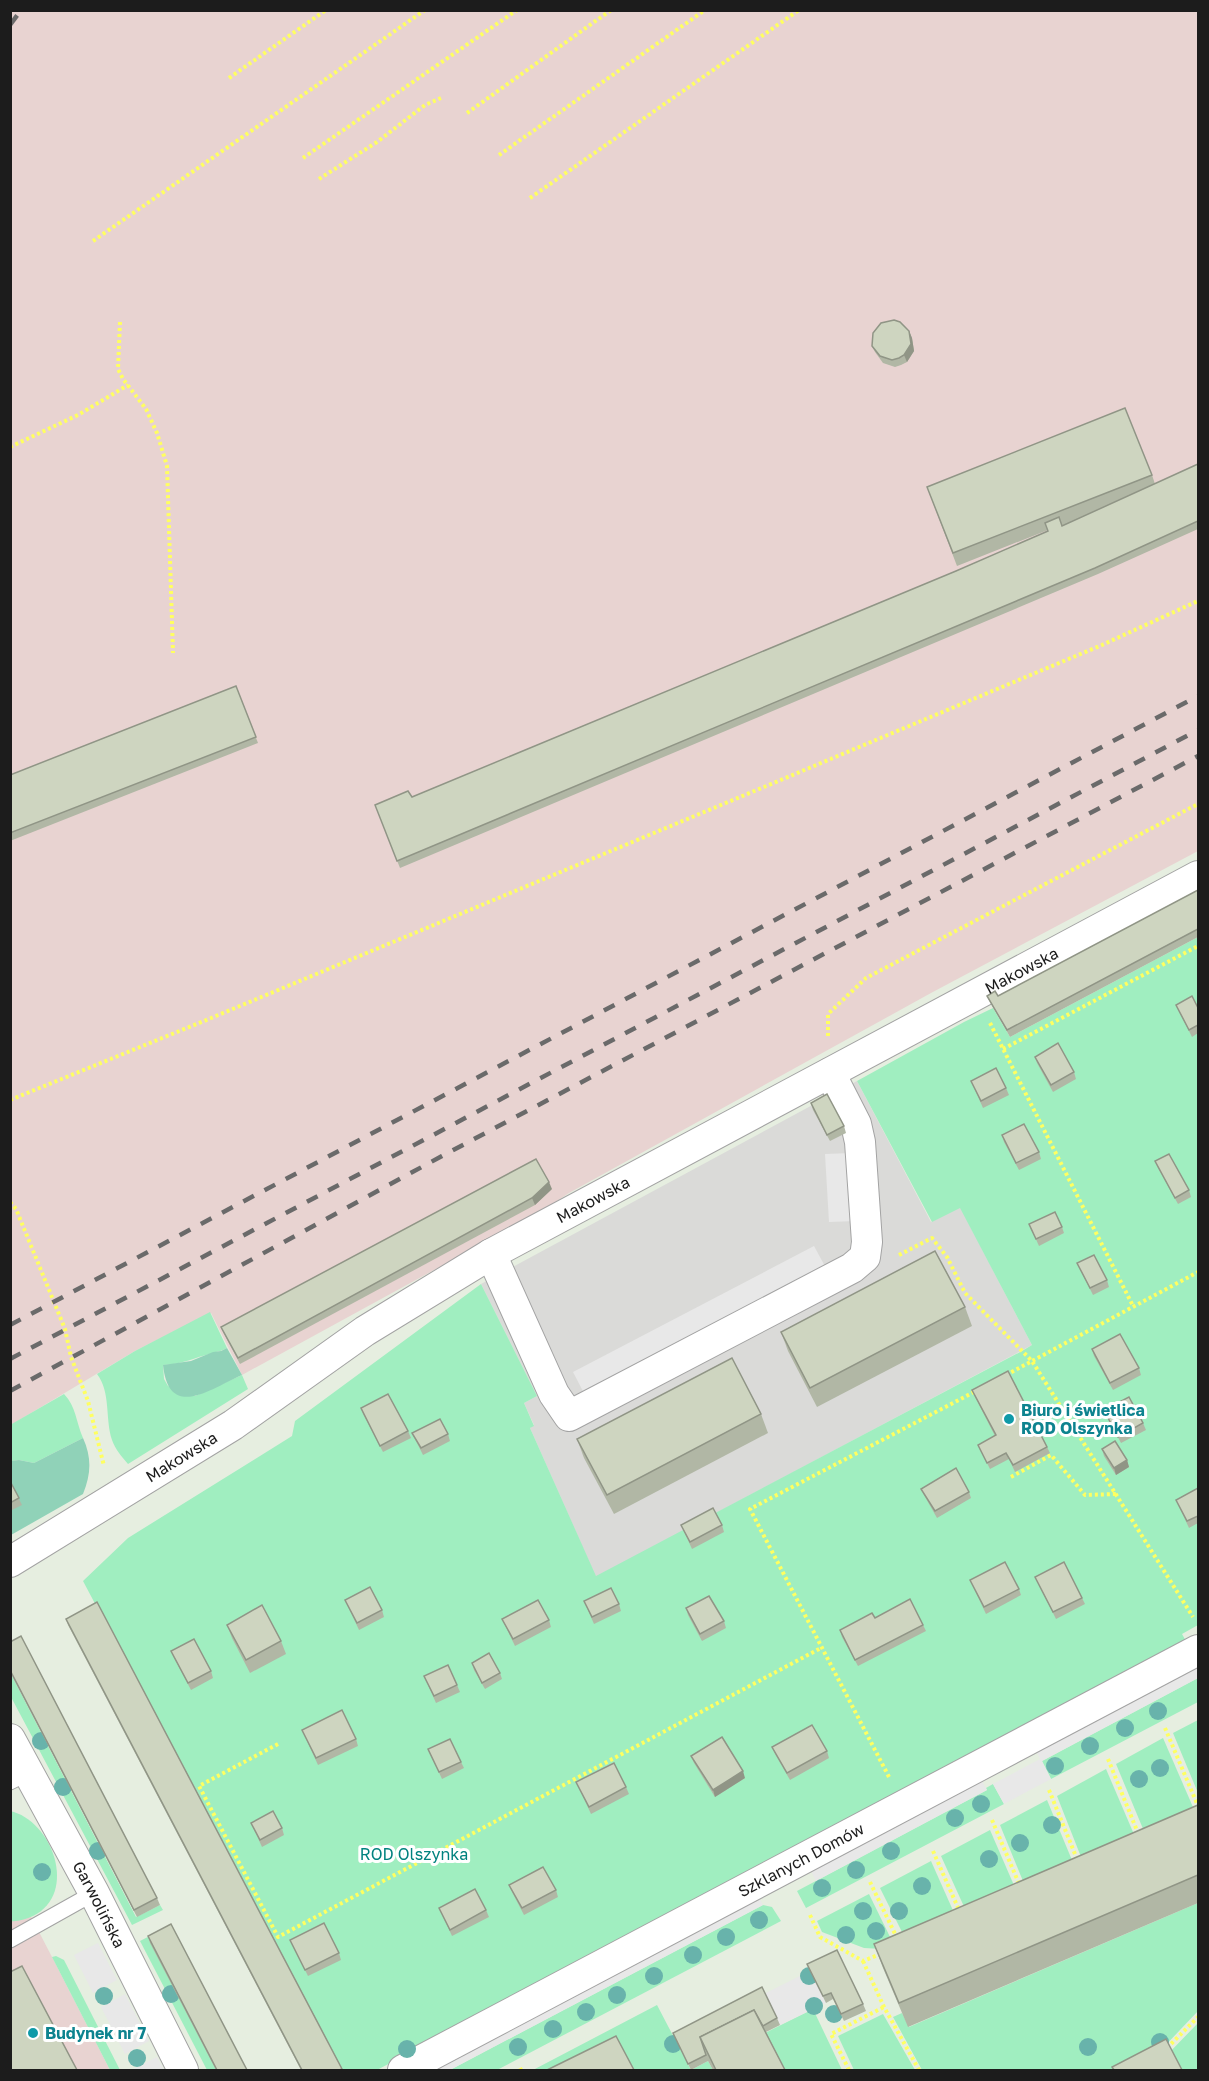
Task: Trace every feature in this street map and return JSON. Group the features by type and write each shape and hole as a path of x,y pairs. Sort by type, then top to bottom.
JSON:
{"street":[{"name":"Makowska","path":"10,1562 233,1425 365,1331 491,1254 1198,876"},
{"path":"491,1254 554,1394 569,1416 852,1268 865,1257 867,1242 860,1142 856,1124 830,1073"},
{"name":"Szklanych Domów","path":"403,2070 1198,1650"},
{"name":"Garwolińska","path":"10,1739 19,1778 94,1893 183,2070"}],"lane":[{"path":"10,1940 94,1893"}],"path":[{"path":"229,78 326,10"},
{"path":"93,241 425,10"},
{"path":"303,158 517,10"},
{"path":"467,113 611,10"},
{"path":"499,155 705,10"},
{"path":"530,198 799,10"},
{"path":"320,179 369,148 425,105 441,98"},
{"path":"120,322 118,369 146,409 157,433 167,466 173,653"},
{"path":"10,447 78,415 128,385"},
{"path":"10,1100 764,787 1102,645 1198,601"},
{"path":"830,1073 828,1014 866,978 1198,804"},
{"path":"1003,1049 1198,946"},
{"path":"990,1022 1133,1306"},
{"path":"10,1202 16,1209 40,1265 64,1329 71,1357 88,1401 99,1451 114,1497"},
{"path":"1003,1377 1198,1272"},
{"path":"1022,1351 1032,1361 1198,1626"},
{"path":"893,1786 750,1509 982,1388"},
{"path":"1011,1477 1051,1455 1085,1495 1117,1494"},
{"path":"278,1744 199,1786 278,1937 821,1648"},
{"path":"1165,1728 1198,1806"},
{"path":"1108,1759 1142,1842"},
{"path":"1049,1790 1081,1868"},
{"path":"992,1820 1022,1892"},
{"path":"933,1851 963,1918"},
{"path":"870,1882 901,1945"},
{"path":"810,1915 820,1937 863,1961 884,2007 919,2070"},
{"path":"863,1961 891,1949"},
{"path":"849,2070 831,2034 884,2007"},
{"path":"1163,2053 1198,2017"}],"shaded area":[{"path":"10,11 1198,11 1198,851 931,993 569,1193 542,1211 242,1375 211,1313 135,1351 11,1425"},
{"path":"857,1081 931,1222 960,1207 1032,1345 596,1577 530,1428 534,1425 524,1403 537,1396 481,1284"},
{"path":"852,1153 856,1221 829,1222 825,1154"},
{"path":"814,1246 827,1270 586,1397 573,1372"},
{"path":"1198,1662 1198,1678 1042,1761 1051,1779 1004,1804 993,1784 1040,1759 1035,1749"},
{"path":"981,1779 987,1790 816,1881 810,1869"},
{"path":"10,1876 52,1957 110,2070 11,2070"},
{"path":"758,1896 763,1905 450,2070 424,2070"},
{"path":"98,1943 117,1980 93,1993 74,1955"},
{"path":"810,1971 826,2003 780,2025 764,1994"},
{"path":"125,1994 149,2041 125,2054 101,2007"},
{"path":"157,2057 164,2070 133,2070 133,2069"}],"green space":[{"name":"ROD Olszynka","path":"1198,937 1198,1625 1182,1634 1187,1643 377,2070 342,2070 83,1581 128,1538 292,1436 295,1421 481,1284 537,1396 524,1403 534,1426 530,1428 596,1576 1022,1351 1032,1345 960,1208 932,1222 857,1081 993,1008 1010,1037"},
{"path":"210,1312 227,1348 183,1362 163,1365 164,1379 168,1386 195,1396 242,1375 248,1389 128,1464 112,1440 106,1397 97,1374 135,1351"},
{"path":"227,1348 242,1375 205,1393 193,1396 182,1396 173,1392 167,1382 163,1365 191,1361"},
{"path":"64,1394 73,1409 83,1438 34,1463 11,1461 10,1425"},
{"path":"83,1438 88,1452 89,1466 88,1480 83,1494 11,1535 10,1461 34,1463"},
{"path":"10,1672 136,1917 160,1905 163,1910 132,1925 11,1697"},
{"path":"1198,1678 1198,1702 1051,1779 1042,1761"},
{"path":"1198,1720 1198,1793 1173,1733"},
{"path":"1163,1738 1196,1814 1146,1836 1116,1764"},
{"path":"1106,1769 1136,1839 1083,1862 1057,1796"},
{"path":"993,1784 1004,1804 806,1908 797,1891 987,1790 986,1788"},
{"path":"1047,1800 1074,1865 1025,1886 1000,1825"},
{"path":"10,1811 25,1817 38,1828 48,1842 57,1875 55,1891 47,1905 33,1916 13,1921 10,1921"},
{"path":"990,1830 1016,1890 966,1911 941,1856"},
{"path":"931,1861 955,1915 905,1938 880,1888"},
{"path":"869,1894 892,1941 882,1949 864,1948 822,1932 817,1921"},
{"path":"1198,1903 1198,2011 1161,2050 1128,2070 922,2070 893,2017 902,2013 909,2027"},
{"path":"763,1905 772,1907 781,1921 497,2070 450,2070"},
{"path":"171,1925 216,2070 207,2070 140,1941"},
{"path":"56,1956 64,1960 120,2070 110,2070 52,1957"},
{"path":"657,2005 691,2070 533,2070"},
{"path":"813,2009 842,2070 782,2070 763,2034"},
{"path":"883,2014 915,2070 854,2070 838,2036"},
{"path":"1198,2023 1198,2070 1140,2070 1166,2056"},
{"path":"708,2061 713,2070 691,2070"}],"building":[{"path":"894,320 900,322 909,331 911,344 904,355 892,360 880,356 872,346 873,333 881,323"},
{"path":"1125,408 1152,475 953,553 927,487"},
{"path":"1198,464 1198,521 1095,568 397,861 375,805 408,791 412,797 956,571 1048,531 1045,523 1059,517 1062,526"},
{"path":"236,686 256,737 10,833 10,775"},
{"path":"1198,890 1198,929 1007,1030 987,996 995,991 998,996"},
{"path":"1192,996 1198,1008 1198,1025 1189,1030 1176,1005"},
{"path":"1058,1043 1074,1072 1051,1085 1035,1057"},
{"path":"996,1068 1006,1088 981,1101 971,1081"},
{"path":"827,1094 844,1126 827,1135 811,1103"},
{"path":"1024,1124 1039,1152 1016,1163 1002,1135"},
{"path":"1169,1154 1189,1190 1175,1198 1155,1161"},
{"path":"536,1159 549,1182 532,1198 238,1358 221,1327"},
{"path":"1055,1212 1062,1227 1036,1239 1029,1224"},
{"path":"935,1251 965,1307 810,1388 781,1332"},
{"path":"1094,1255 1107,1280 1090,1288 1077,1263"},
{"path":"1120,1334 1139,1368 1110,1383 1092,1349"},
{"path":"732,1358 761,1414 607,1495 577,1439"},
{"name":"Biuro i świetlica ROD Olszynka","path":"1008,1371 1047,1447 1013,1465 1006,1453 987,1463 978,1445 996,1435 972,1390"},
{"path":"388,1394 408,1431 380,1446 361,1408"},
{"path":"1129,1397 1143,1423 1118,1437 1104,1410"},
{"path":"440,1419 448,1434 421,1448 412,1433"},
{"path":"1115,1441 1127,1460 1114,1468 1102,1449"},
{"path":"956,1468 969,1492 935,1511 921,1489"},
{"path":"10,1481 19,1498 10,1503"},
{"path":"1198,1488 1198,1516 1187,1521 1176,1500"},
{"path":"713,1508 722,1525 690,1542 681,1525"},
{"path":"1005,1562 1019,1589 984,1607 970,1580"},
{"path":"1064,1562 1082,1598 1053,1612 1035,1577"},
{"path":"370,1587 382,1610 357,1623 345,1600"},
{"path":"611,1588 619,1604 592,1617 584,1601"},
{"path":"709,1596 724,1621 700,1634 686,1608"},
{"path":"910,1599 923,1625 855,1660 840,1630 872,1613 875,1618"},
{"path":"538,1600 549,1620 513,1639 502,1619"},
{"path":"97,1602 342,2069 302,2070 66,1619"},
{"path":"262,1605 281,1641 246,1660 227,1625"},
{"path":"21,1636 157,1898 134,1910 10,1670 10,1642"},
{"path":"194,1639 211,1671 188,1683 171,1651"},
{"path":"489,1653 500,1673 482,1683 472,1663"},
{"path":"448,1665 457,1685 434,1696 424,1676"},
{"path":"342,1710 356,1739 316,1758 302,1730"},
{"path":"812,1725 827,1751 787,1773 772,1747"},
{"path":"722,1737 743,1771 713,1790 691,1756"},
{"path":"450,1739 461,1762 439,1772 428,1749"},
{"path":"614,1763 626,1787 589,1807 576,1782"},
{"path":"1198,1805 1198,1875 899,2003 874,1944"},
{"path":"273,1811 282,1828 260,1840 251,1823"},
{"path":"543,1867 556,1890 522,1908 509,1885"},
{"path":"475,1889 486,1910 450,1930 439,1908"},
{"path":"324,1923 339,1953 305,1970 290,1940"},
{"path":"171,1924 247,2070 217,2070 148,1936"},
{"path":"837,1950 863,2004 841,2014 831,1993 823,1996 807,1964"},
{"name":"Budynek nr 7","path":"22,1966 77,2070 10,2070 10,1972"},
{"path":"762,1987 777,2018 763,2026 754,2010 700,2037 706,2055 688,2064 673,2033"},
{"path":"754,2010 785,2070 716,2070 700,2037"},
{"path":"616,2036 634,2070 547,2070"},
{"path":"1166,2039 1182,2070 1114,2070 1112,2067"}],"railway":[{"path":"10,25 21,10"},
{"path":"10,1325 1198,696"},
{"path":"10,1359 1198,730"},
{"path":"10,1391 442,1156 1198,756"}],"place":[{"name":"Biuro i świetlica ROD Olszynka","path":"1009,1419"},
{"name":"Budynek nr 7","path":"33,2033"}]}
